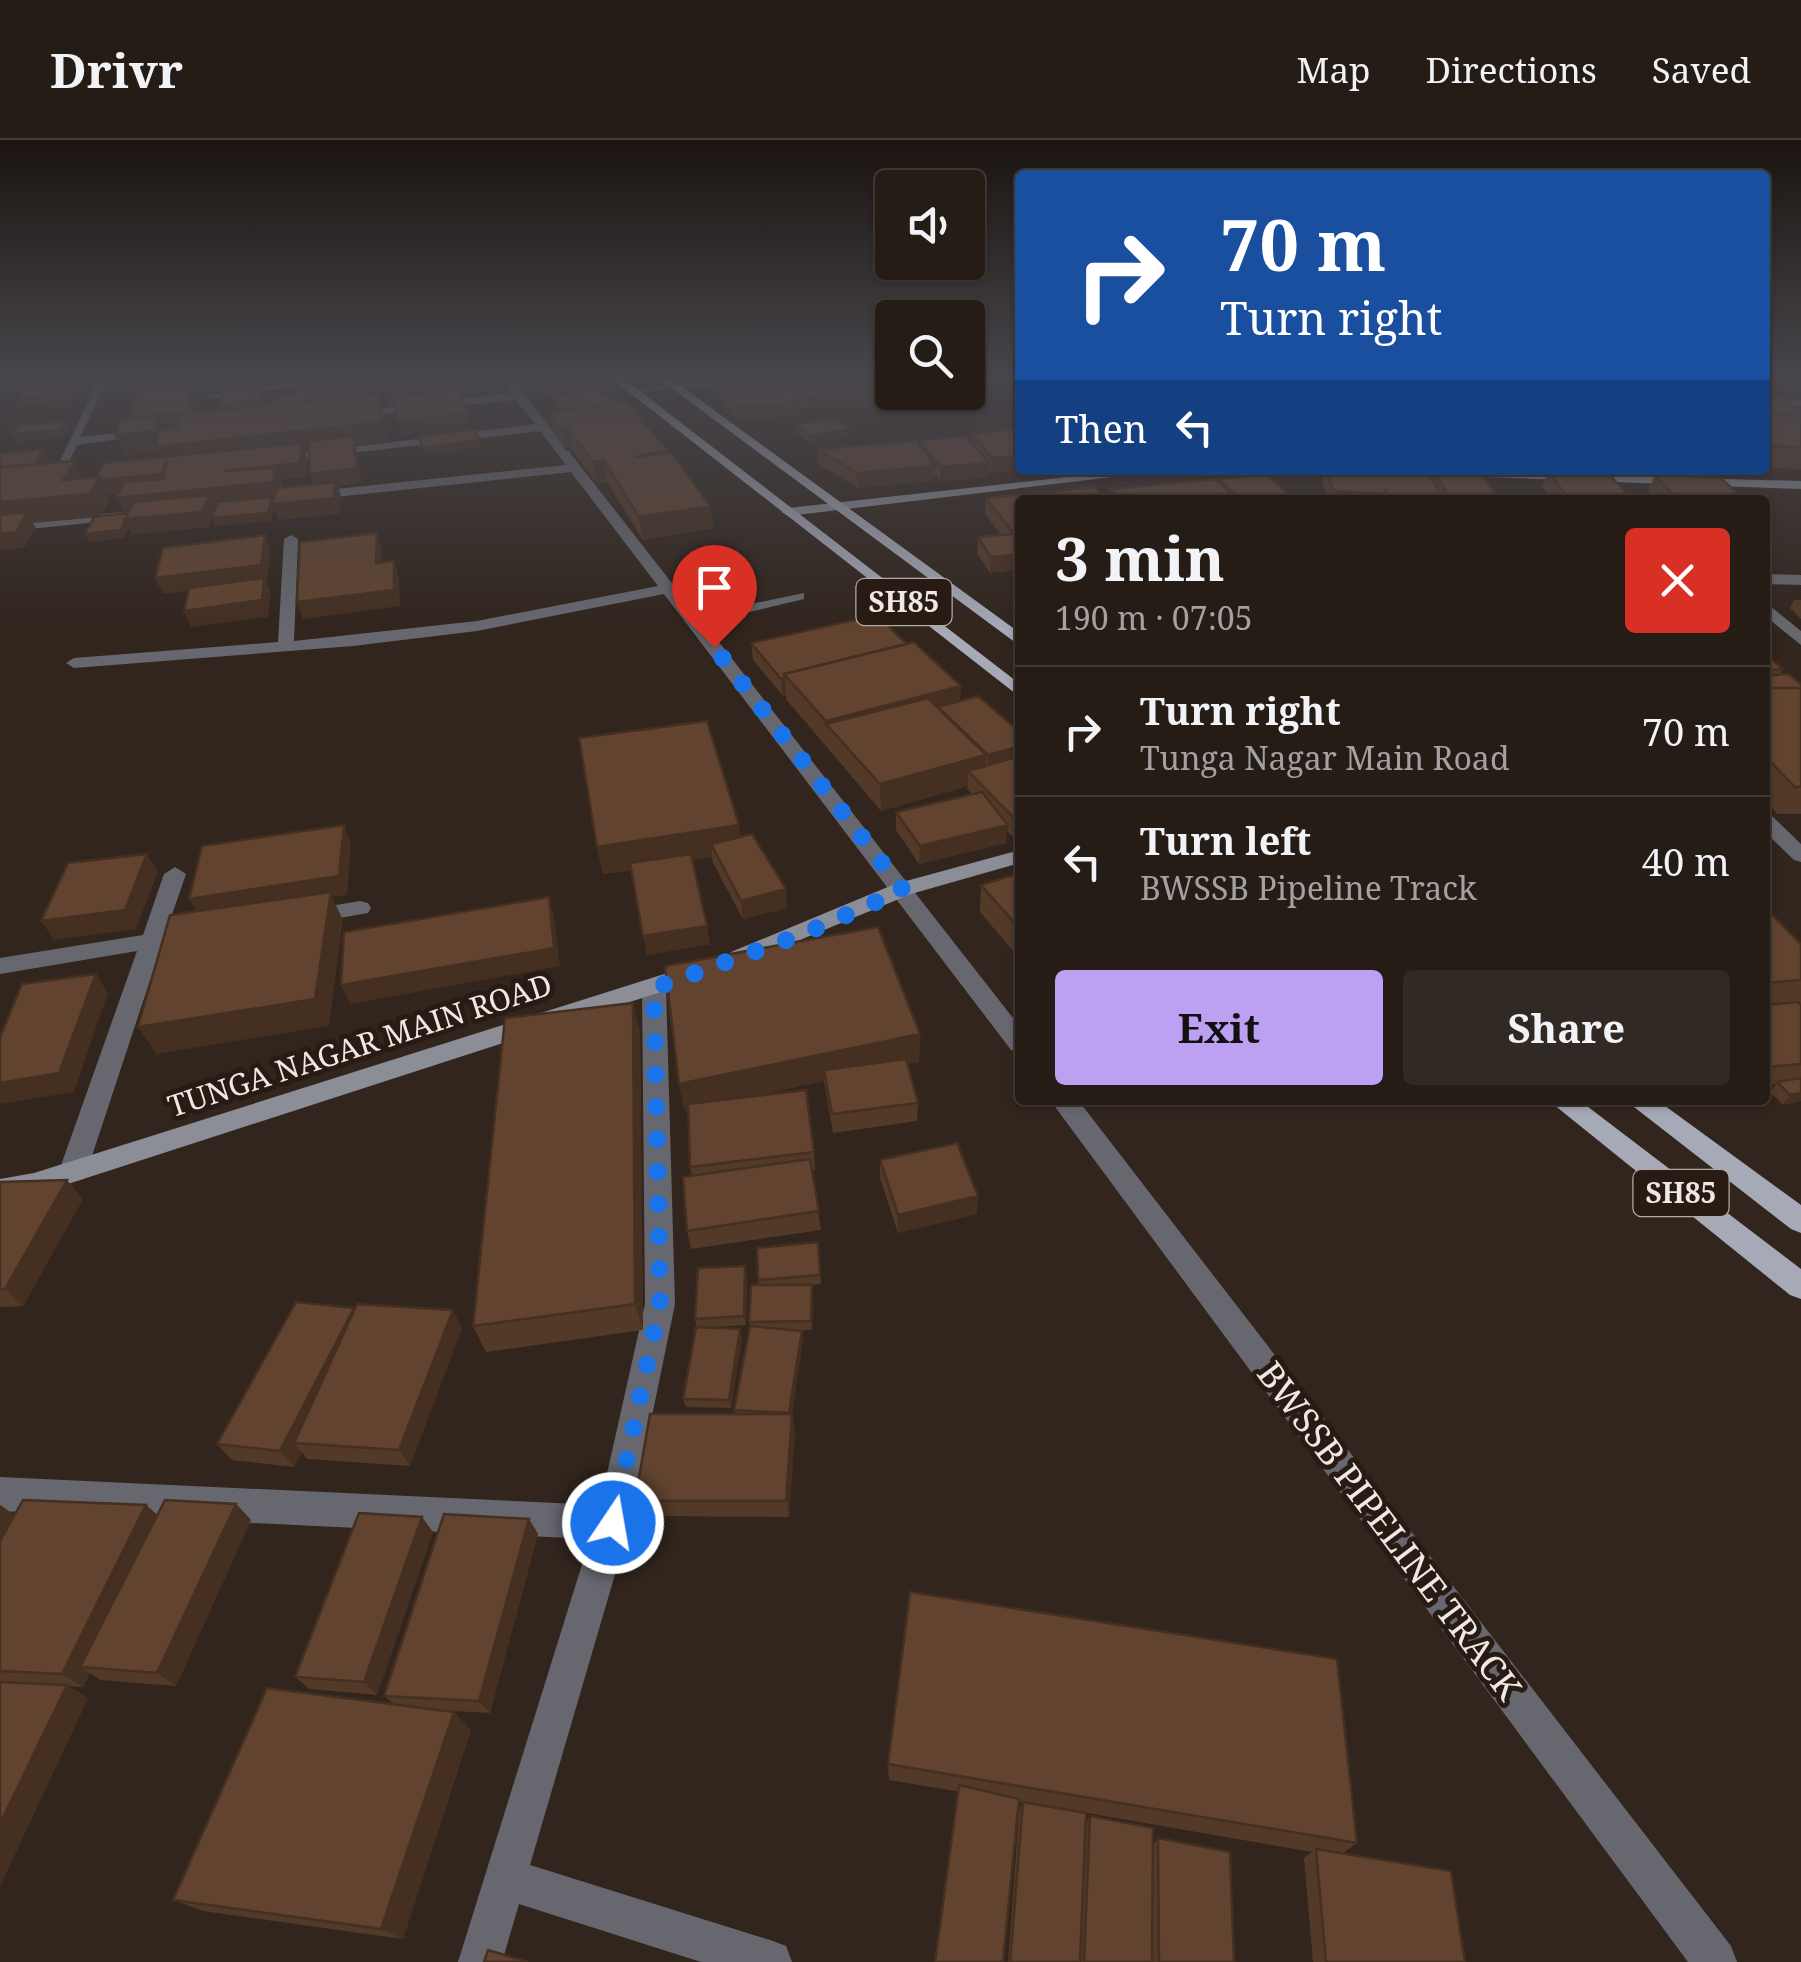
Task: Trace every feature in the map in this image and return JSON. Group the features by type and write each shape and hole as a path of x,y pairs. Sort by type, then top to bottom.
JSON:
{"main road":[{"name":"SH85","path":"721,460 1015,688"},
{"name":"SH85","path":"775,460 1015,637"},
{"name":"SH85","path":"1567,1105 1801,1286"},
{"name":"SH85","path":"1645,1105 1801,1220"}],"street":[{"path":"35,485 60,482 67,460"},
{"path":"570,460 1015,1037"},
{"path":"286,498 576,468"},
{"path":"788,512 1118,475"},
{"path":"1530,475 1801,485"},
{"path":"1700,475 1707,482"},
{"path":"0,528 132,515"},
{"path":"286,646 291,539"},
{"path":"1770,579 1801,580"},
{"path":"74,662 477,626 668,588"},
{"path":"694,620 798,596"},
{"path":"1770,612 1801,640"},
{"path":"1770,825 1801,856"},
{"name":"TUNGA NAGAR MAIN ROAD","path":"0,1190 73,1171 654,988 803,934 903,890 1015,857"},
{"path":"73,1171 175,874"},
{"path":"284,920 360,908"},
{"path":"0,966 227,929"},
{"path":"480,1962 613,1523 660,1304 654,988"},
{"name":"BWSSB PIPELINE TRACK","path":"1067,1105 1715,1962"},
{"path":"0,1494 613,1523"},
{"path":"507,1879 770,1962"}],"building":[{"path":"0,460 37,460 34,465 0,467"},
{"path":"133,460 300,460 224,471 276,468 273,482 116,498 124,482 163,479 167,461 161,474 101,480 96,477 104,463"},
{"path":"310,460 356,460 357,468 310,474"},
{"path":"604,460 677,460 710,506 639,517"},
{"path":"835,460 931,460 935,466 857,473"},
{"path":"935,460 989,463 940,467"},
{"path":"75,461 63,480 100,477 89,494 0,502 0,467"},
{"path":"1266,475 1289,495 1237,495 1219,479"},
{"path":"1328,475 1430,475 1441,495 1389,495 1384,489 1386,494 1334,491"},
{"path":"1435,475 1482,475 1496,495 1448,495"},
{"path":"1550,475 1610,475 1628,495 1566,495"},
{"path":"1655,475 1721,478 1739,495 1673,495"},
{"path":"1215,479 1233,495 1115,495 1110,489"},
{"path":"336,482 334,498 272,504 277,488"},
{"path":"1095,487 1102,495 1016,495"},
{"path":"209,495 202,512 125,519 133,502"},
{"path":"1015,495 1015,531 1012,531 986,498"},
{"path":"272,497 268,513 212,518 218,502"},
{"path":"28,512 16,532 0,534 0,515"},
{"path":"128,513 121,530 85,534 94,517"},
{"path":"377,533 376,563 394,561 394,590 297,602 300,542"},
{"path":"1015,533 1015,555 991,557 978,537"},
{"path":"265,535 261,565 155,578 163,548"},
{"path":"264,578 262,600 184,611 189,588"},
{"path":"877,615 907,644 784,674 781,679 751,643"},
{"path":"914,642 961,686 826,721 784,674"},
{"path":"1771,659 1783,669 1770,670"},
{"path":"1788,674 1801,688 1770,688 1770,676"},
{"path":"1770,688 1801,688 1801,787 1795,787 1770,761"},
{"path":"978,696 1015,728 1015,747 988,755 938,707"},
{"path":"928,698 986,755 880,784 826,724"},
{"path":"707,721 739,825 597,847 579,738"},
{"path":"1015,757 1015,819 968,771"},
{"path":"982,792 1008,825 920,846 896,812"},
{"path":"344,825 339,876 189,899 202,846"},
{"path":"752,834 786,889 741,901 711,844"},
{"path":"147,854 125,910 41,921 68,863"},
{"path":"691,854 707,926 643,936 630,863"},
{"path":"1015,875 1015,923 981,885"},
{"path":"331,892 315,999 138,1027 170,915"},
{"path":"549,897 554,948 341,985 344,932"},
{"path":"1770,915 1801,944 1801,980 1770,983"},
{"path":"878,927 920,1034 679,1084 665,966"},
{"path":"96,974 59,1073 0,1083 0,1037 22,984"},
{"path":"633,1003 635,1304 473,1326 505,1018"},
{"path":"1770,1005 1801,1005 1801,1064 1770,1067"},
{"path":"906,1059 918,1103 832,1114 824,1070"},
{"path":"1801,1078 1801,1093 1790,1095 1777,1082"},
{"path":"806,1090 814,1152 690,1167 688,1104"},
{"path":"957,1143 978,1196 898,1215 880,1160"},
{"path":"810,1159 819,1211 687,1231 683,1177"},
{"path":"67,1180 5,1289 0,1289 0,1182"},
{"path":"818,1242 820,1275 758,1280 757,1248"},
{"path":"745,1266 744,1316 695,1319 698,1268"},
{"path":"751,1285 812,1285 811,1321 749,1322"},
{"path":"296,1302 354,1308 280,1451 217,1444"},
{"path":"357,1304 453,1310 399,1450 294,1443"},
{"path":"750,1326 802,1331 789,1413 734,1410"},
{"path":"696,1327 740,1329 729,1400 683,1399"},
{"path":"650,1414 792,1414 786,1501 635,1501"},
{"path":"23,1500 146,1505 62,1674 0,1671 0,1541"},
{"path":"165,1500 236,1504 157,1673 80,1667"},
{"path":"359,1513 422,1517 364,1682 295,1677"},
{"path":"444,1514 529,1519 479,1701 384,1696"},
{"path":"910,1592 1337,1659 1357,1843 888,1764"},
{"path":"0,1682 67,1685 0,1824"},
{"path":"267,1688 454,1712 381,1929 173,1900"},
{"path":"959,1785 1019,1799 1003,1962 935,1962"},
{"path":"1023,1802 1086,1813 1080,1962 1010,1962"},
{"path":"1090,1816 1153,1828 1152,1962 1084,1962"},
{"path":"1158,1838 1230,1852 1234,1962 1159,1962"},
{"path":"1316,1849 1451,1871 1465,1962 1326,1962"},
{"path":"488,1950 528,1962 484,1962"}],"route":[{"path":"613,1523 660,1304 654,988 803,934 903,890 714,647"}]}
